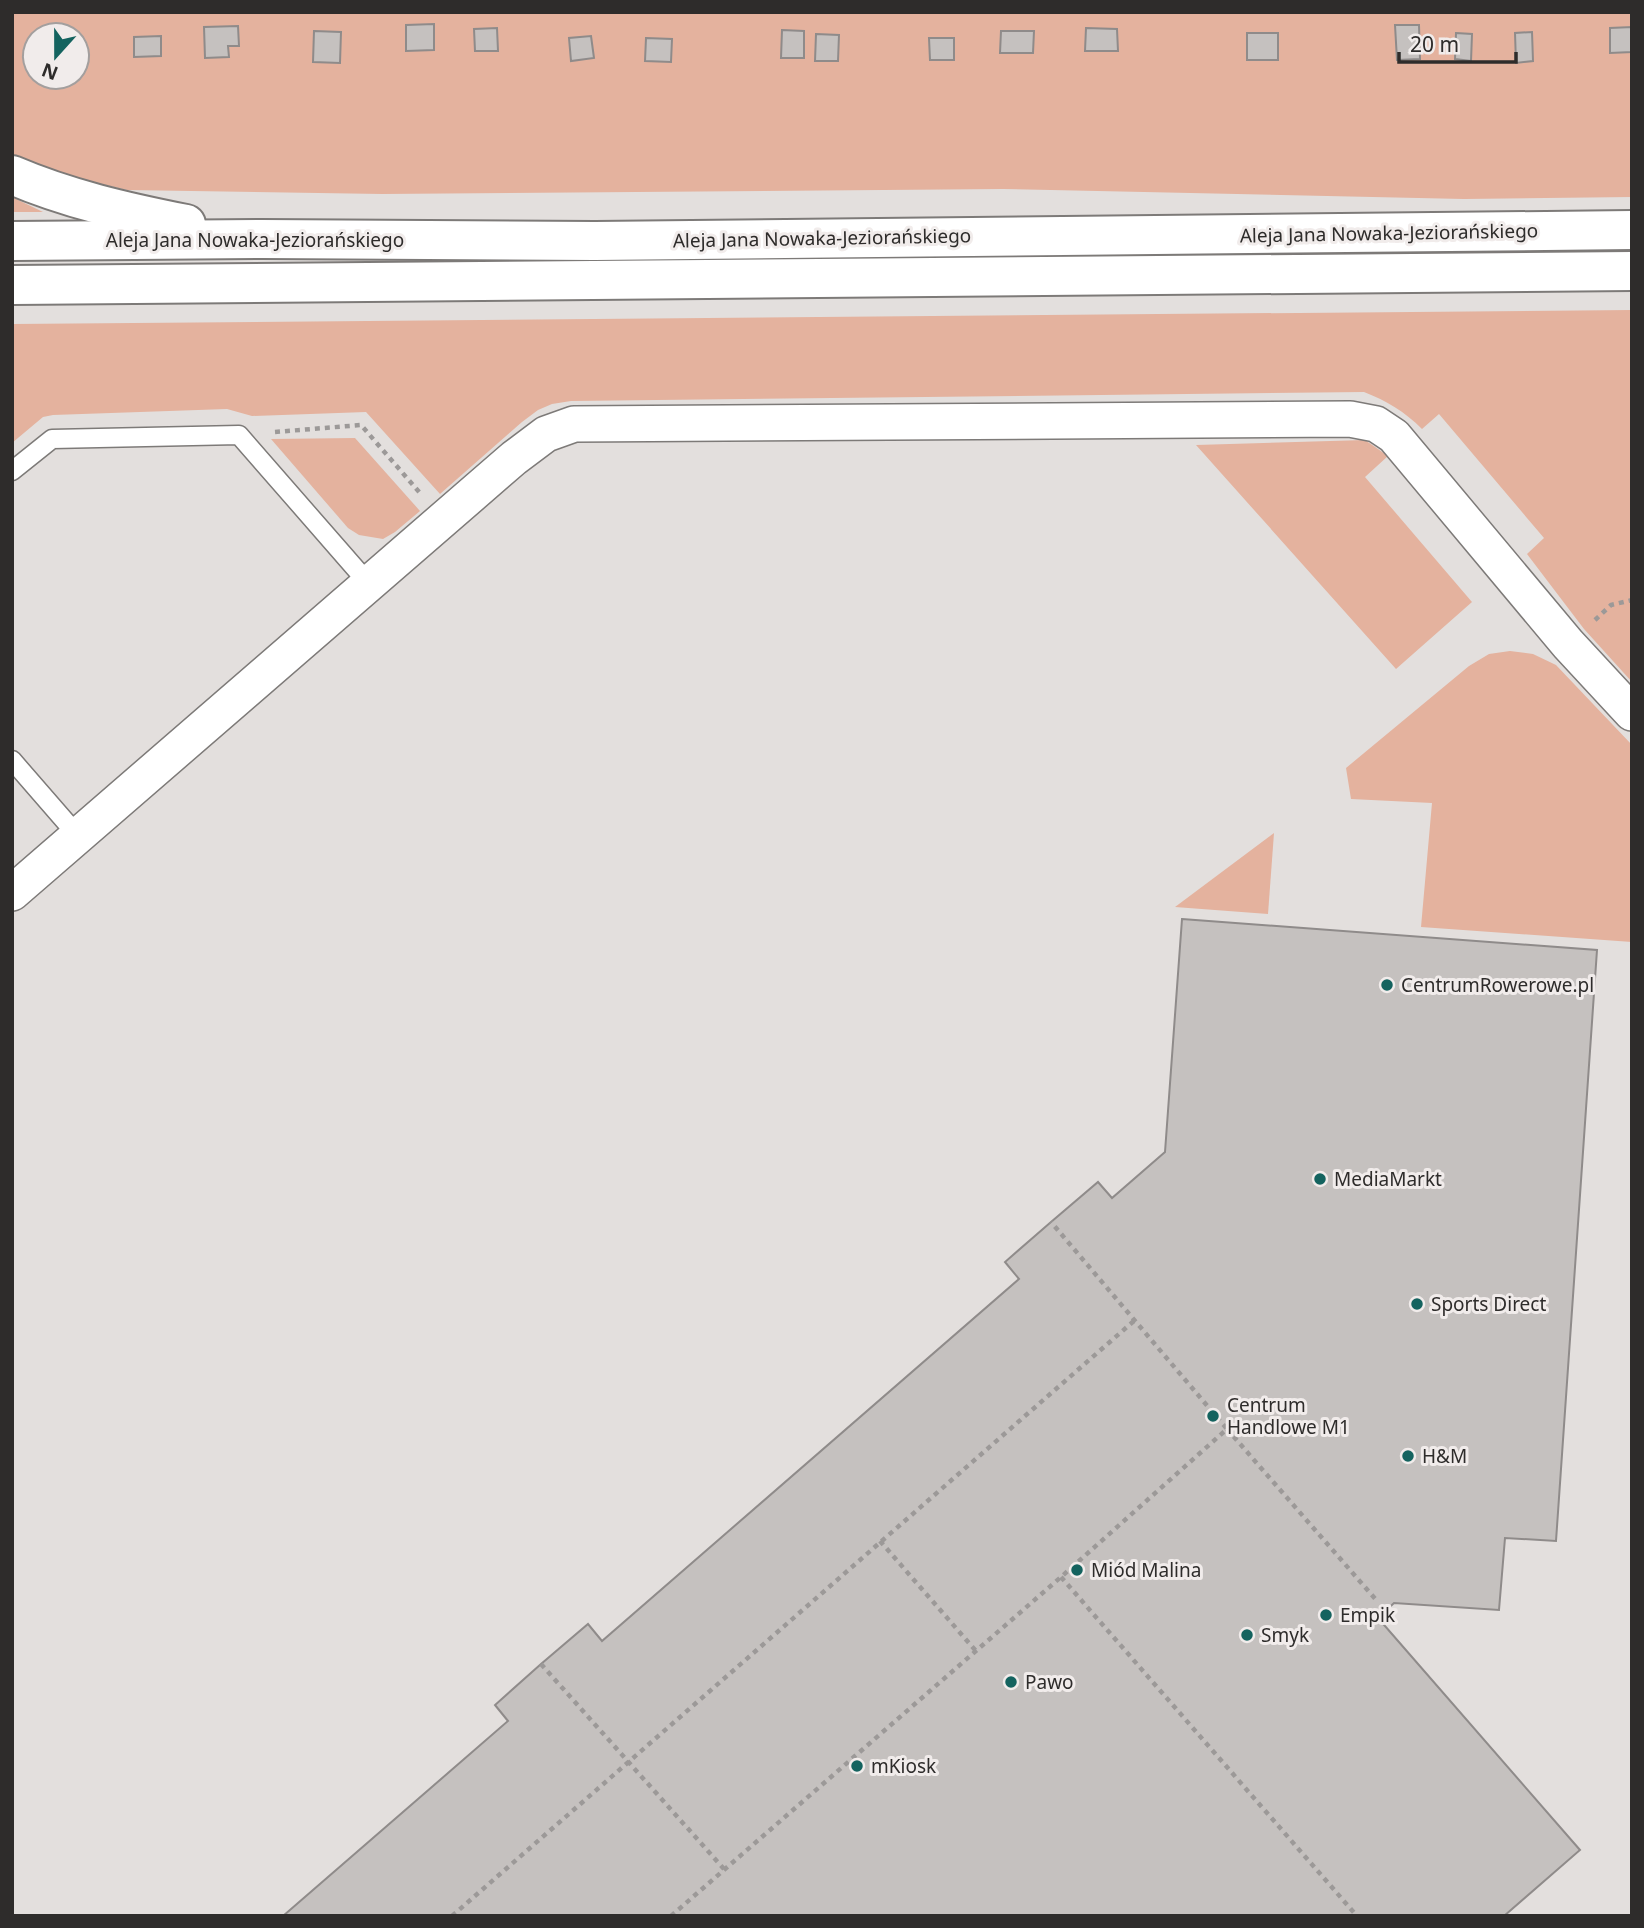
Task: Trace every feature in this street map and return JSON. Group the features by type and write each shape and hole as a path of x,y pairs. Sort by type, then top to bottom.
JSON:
{"main road":[{"path":"12,175 63,195 125,212 263,239"},
{"name":"Aleja Jana Nowaka-Jeziorańskiego","path":"12,241 595,241 1632,230"},
{"path":"1566,271 1632,282"},
{"name":"Aleja Jana Nowaka-Jeziorańskiego","path":"12,285 1632,271"}],"street":[{"path":"12,893 514,458 546,434 575,424 1349,419 1376,424 1394,436 1568,644 1632,713"}],"lane":[{"path":"12,471 52,439 239,435 369,584"},
{"path":"12,760 78,836"}],"path":[{"path":"239,435 361,425 444,520"},
{"path":"1051,1222 1378,1602"},
{"path":"452,1916 1135,1320"},
{"path":"671,1916 1227,1429"},
{"path":"880,1541 976,1651"},
{"path":"1061,1577 1357,1916"},
{"path":"541,1664 724,1869"}],"shaded area":[{"path":"12,12 1632,12 1632,197 1464,199 1003,189 382,194 127,190 54,173 12,154"},
{"path":"12,197 43,212 12,212"},
{"path":"1632,310 1632,682 1584,629 1527,554 1544,538 1439,414 1422,429 1395,407 1364,392 571,401 552,404 538,410 440,494 366,412 252,416 227,409 53,415 43,417 12,443 12,324"},
{"path":"355,438 420,511 383,539 359,535 348,528 271,439"},
{"path":"1365,440 1388,456 1365,477 1472,602 1396,669 1196,445"},
{"path":"1510,651 1533,654 1556,665 1632,745 1632,942 1421,927 1432,803 1351,799 1346,768 1469,666 1489,654"},
{"path":"1274,833 1268,914 1175,907"}],"building":[{"path":"434,24 434,50 406,51 406,25"},
{"path":"1395,25 1419,25 1420,59 1397,60"},
{"path":"238,26 239,46 228,46 229,57 205,58 204,27"},
{"path":"1632,27 1632,52 1610,53 1610,28"},
{"path":"497,28 498,51 475,51 474,29"},
{"path":"1086,28 1117,29 1118,51 1085,51"},
{"path":"782,30 804,31 804,58 781,58"},
{"path":"314,31 341,32 340,63 313,62"},
{"path":"1001,31 1034,31 1033,53 1000,53"},
{"path":"1532,32 1533,61 1516,63 1515,33"},
{"path":"1247,33 1278,33 1278,60 1247,60"},
{"path":"1456,33 1472,34 1471,61 1455,59"},
{"path":"816,34 839,35 838,61 815,61"},
{"path":"161,36 161,56 134,57 134,37"},
{"path":"591,36 594,58 571,61 569,38"},
{"path":"646,38 672,39 671,62 645,61"},
{"path":"929,38 954,38 954,60 930,60"},
{"name":"Centrum Handlowe M1","path":"1182,919 1597,950 1556,1541 1505,1538 1499,1610 1394,1603 1378,1618 1580,1850 1504,1916 283,1916 508,1721 495,1705 541,1664 588,1624 602,1641 1019,1279 1005,1262 1051,1222 1098,1182 1112,1198 1165,1152"}],"place":[{"name":"CentrumRowerowe.pl","path":"1387,985"},
{"name":"MediaMarkt","path":"1320,1179"},
{"name":"Sports Direct","path":"1417,1304"},
{"name":"Centrum Handlowe M1","path":"1213,1416"},
{"name":"H&M","path":"1408,1456"},
{"name":"Miód Malina","path":"1077,1570"},
{"name":"Empik","path":"1326,1615"},
{"name":"Smyk","path":"1247,1635"},
{"name":"Pawo","path":"1011,1682"},
{"name":"mKiosk","path":"857,1766"}]}
